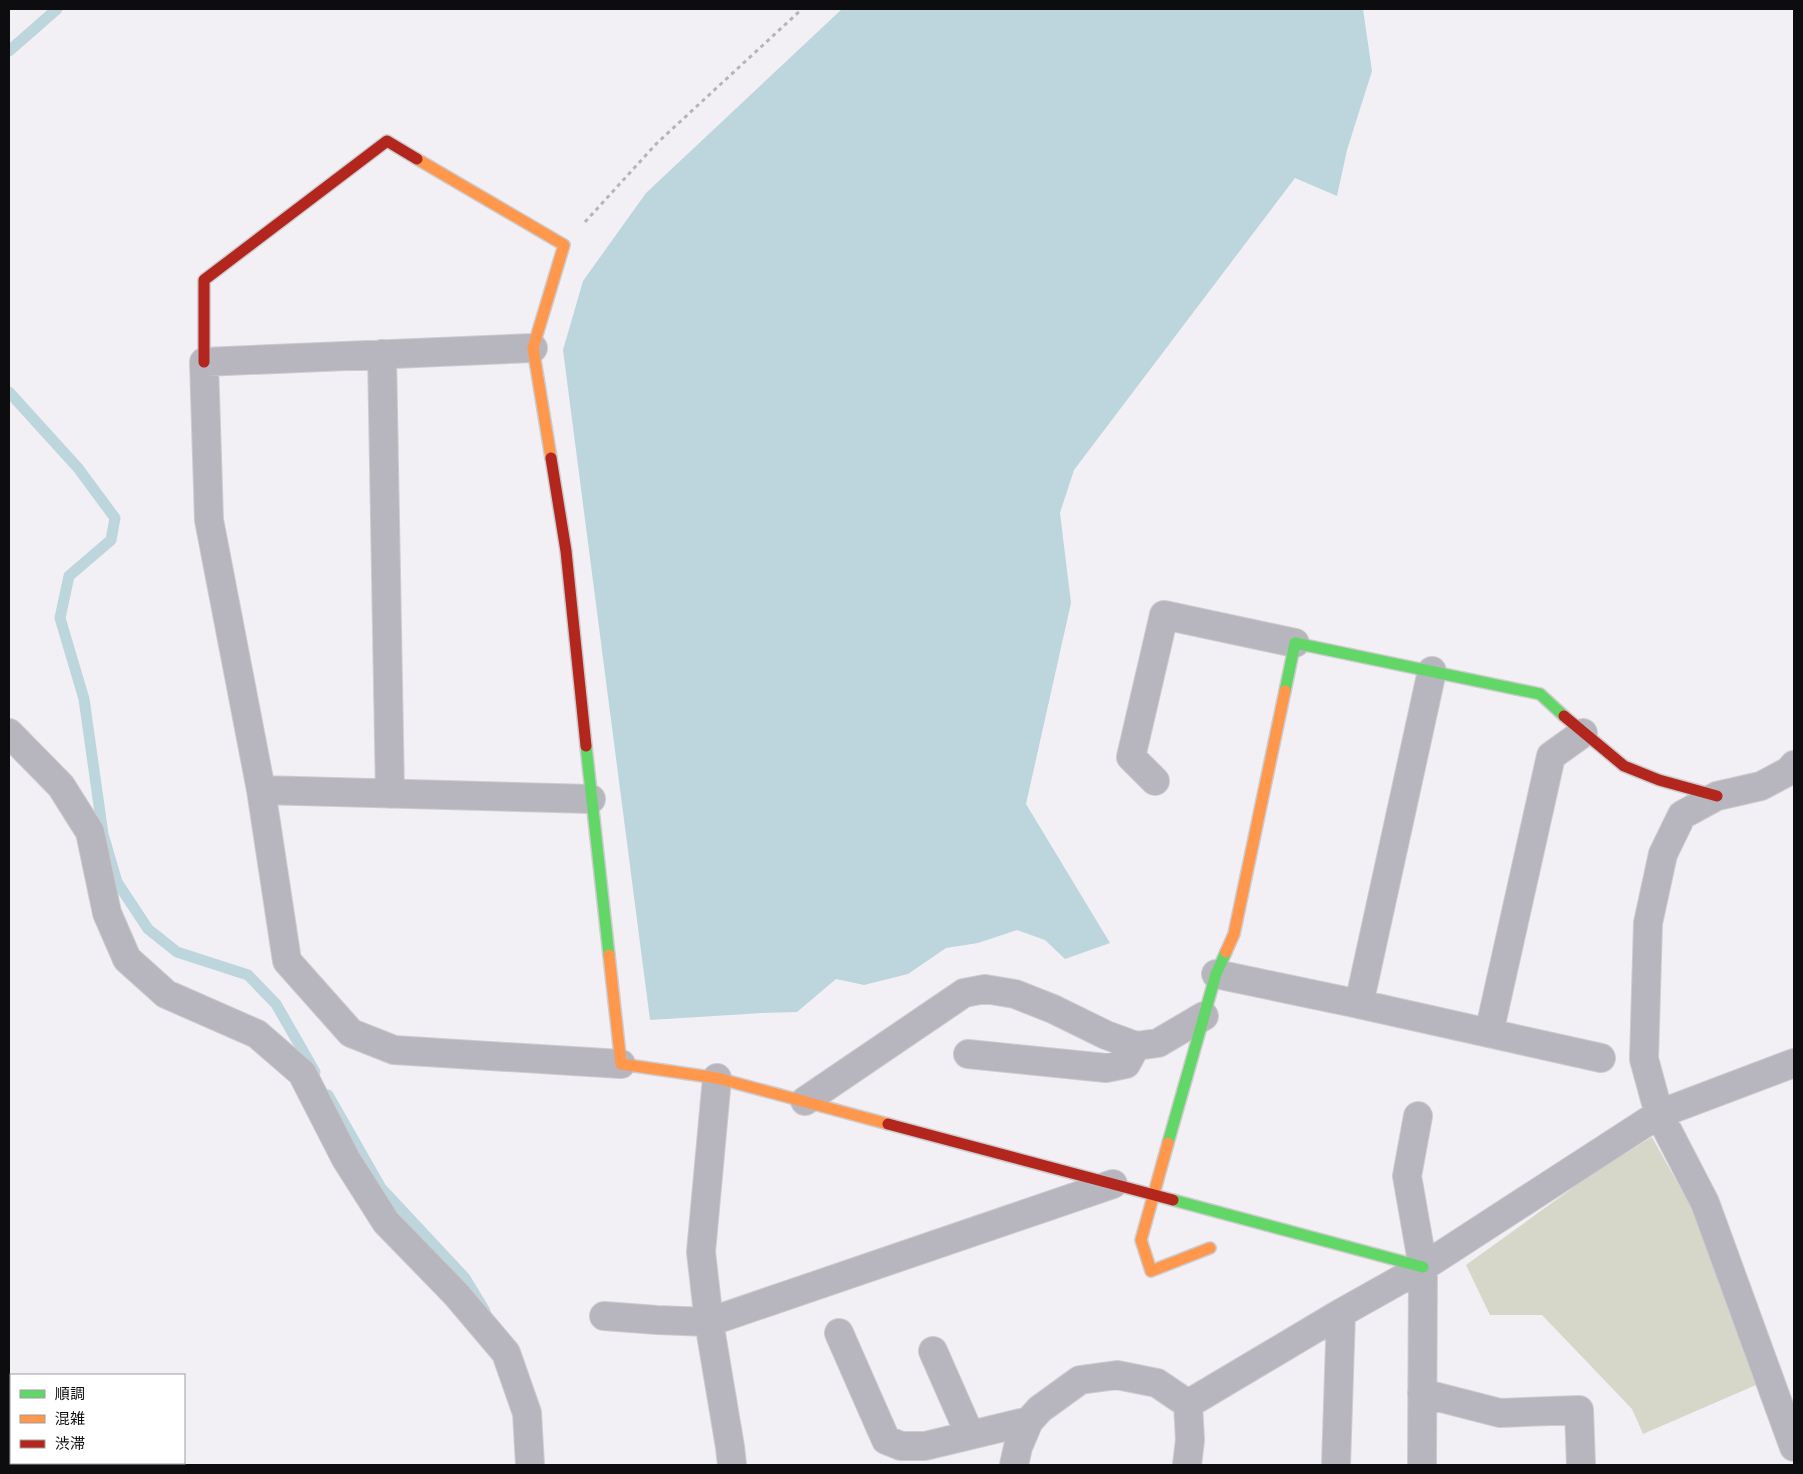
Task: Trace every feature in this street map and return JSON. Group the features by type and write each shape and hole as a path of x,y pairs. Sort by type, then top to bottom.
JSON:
{"street":[{"path":"621,1064 591,799 566,551 533,348 564,244 387,141 204,280 204,362 209,520 261,790 287,961 351,1033 394,1050 621,1064 717,1078 1423,1267"},
{"path":"204,362 533,348"},
{"path":"382,354 390,794"},
{"path":"1155,781 1131,757 1164,615 1540,694 1583,733 1624,766 1659,780 1717,796"},
{"path":"1210,1248 1151,1271 1141,1240 1216,974 1234,934 1295,643"},
{"path":"1359,1004 1432,671"},
{"path":"9,733 61,786 90,832 107,913 127,959 166,994 257,1034 302,1073 346,1159 386,1222 456,1294 506,1353 527,1413 530,1465"},
{"path":"1489,1032 1551,756 1583,733"},
{"path":"1792,770 1761,786 1717,796 1682,815 1663,854 1648,923 1644,1059 1659,1114 1705,1203 1794,1446"},
{"path":"261,790 591,799"},
{"path":"1216,974 1489,1032 1601,1058"},
{"path":"805,1101 964,993 985,989 1015,994 1054,1009 1106,1035 1136,1046 1158,1043 1204,1016"},
{"path":"968,1054 1106,1068 1126,1064 1136,1046"},
{"path":"1188,1404 1341,1313 1423,1267 1659,1114 1794,1063"},
{"path":"717,1078 701,1252 708,1322 732,1465"},
{"path":"1418,1116 1407,1176 1423,1267 1422,1465"},
{"path":"604,1316 708,1322 1113,1184"},
{"path":"1336,1465 1341,1313"},
{"path":"839,1333 886,1440 901,1446 925,1446 1030,1421"},
{"path":"933,1351 970,1435"},
{"path":"1014,1465 1018,1448 1030,1421 1040,1409 1080,1380 1117,1375 1157,1383 1188,1404"},
{"path":"1422,1393 1500,1413 1579,1410 1580,1465"},
{"path":"1187,1465 1190,1440 1188,1404"}],"path":[{"path":"564,244 657,143 802,9"}],"shaded area":[{"path":"1652,1137 1691,1207 1763,1382 1643,1434 1632,1409 1542,1315 1490,1315 1466,1265 1592,1174"}],"water":[{"path":"842,9 1363,9 1372,71 1347,150 1337,196 1295,178 1074,470 1060,513 1071,603 1026,804 1110,943 1065,959 1045,940 1017,930 978,943 946,948 908,974 864,985 836,979 797,1012 650,1020 563,350 583,281 646,193"}],"waterway":[{"path":"9,51 57,9"},
{"path":"9,392 78,468 115,518 111,540 69,576 60,618 84,699 103,834 117,882 148,929 177,952 248,975 276,1004 315,1072"},
{"path":"328,1095 381,1188 465,1278 485,1311"},
{"path":"106,1464 110,1465"}],"traffic: fast":[{"path":"1285,691 1295,643 1540,694 1564,716"},
{"path":"586,746 609,955"},
{"path":"1168,1143 1216,974 1226,952"},
{"path":"1173,1200 1423,1267"}],"traffic: slow":[{"path":"417,159 564,245 533,348 551,458"},
{"path":"1226,952 1234,934 1285,691"},
{"path":"609,955 621,1064 717,1078 888,1124"},
{"path":"1168,1143 1141,1240 1151,1271 1210,1248"}],"traffic: jam":[{"path":"204,362 204,280 387,141 417,159"},
{"path":"551,458 566,551 586,746"},
{"path":"1564,716 1624,766 1659,780 1717,796"},
{"path":"888,1124 1173,1200"}]}
